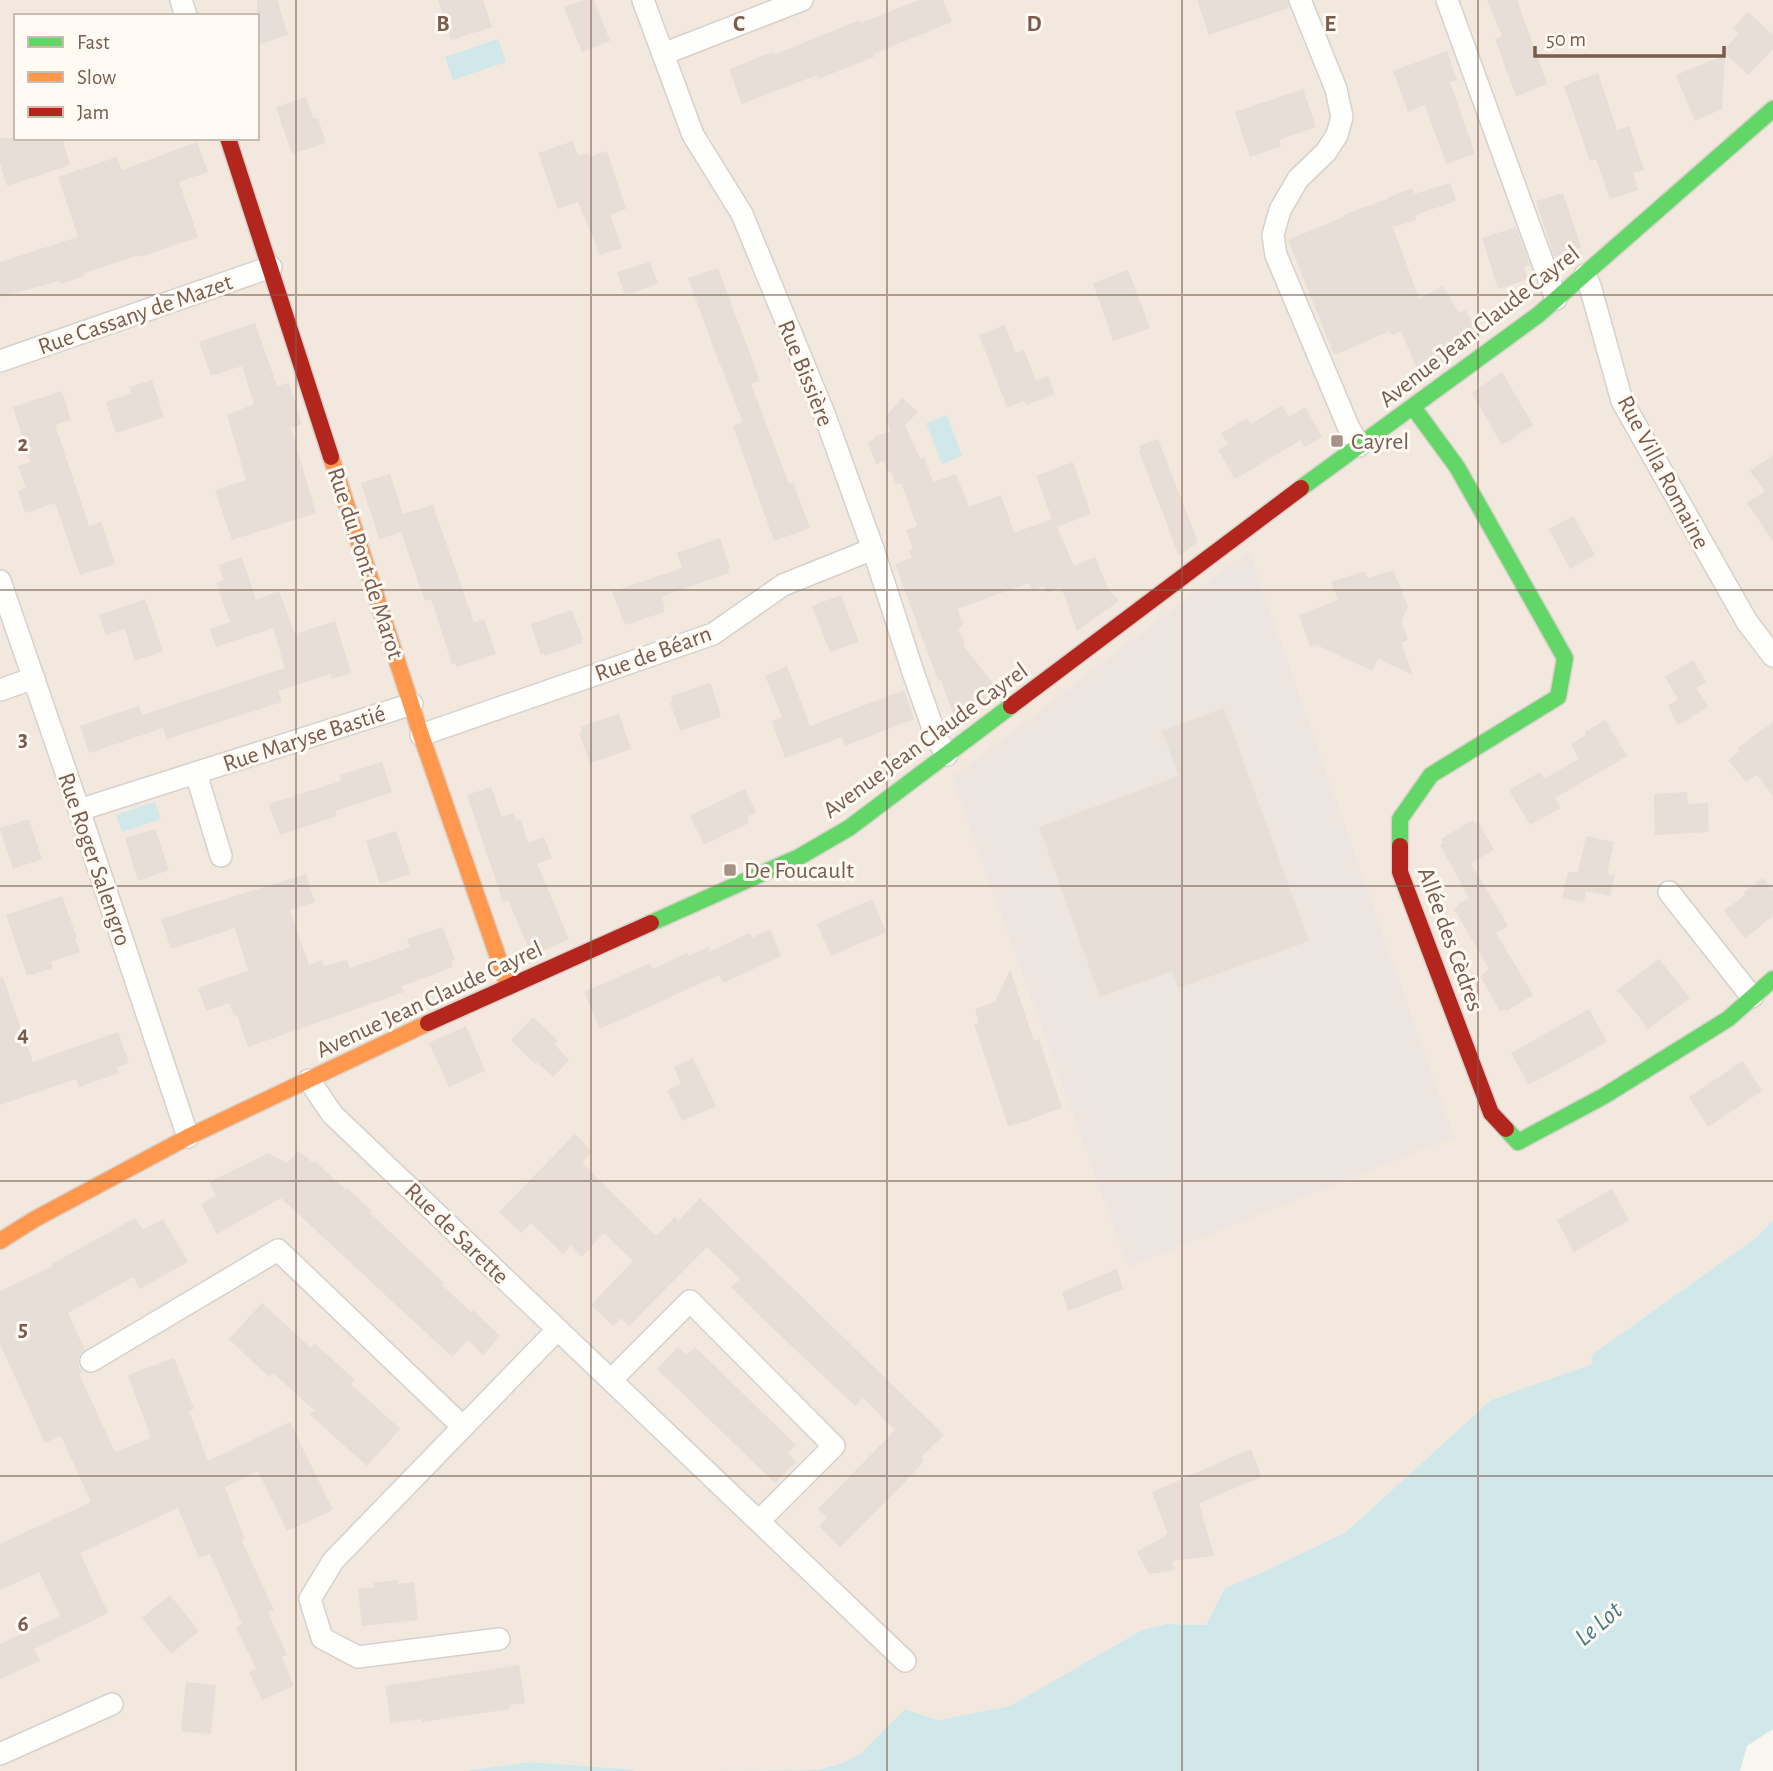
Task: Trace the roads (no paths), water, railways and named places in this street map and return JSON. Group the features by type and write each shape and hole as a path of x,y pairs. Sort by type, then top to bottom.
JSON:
{"main road":[{"name":"Avenue Jean Claude Cayrel","path":"0,1241 35,1219 188,1137 385,1042 799,857 849,828 1298,489 1413,407 1556,299 1773,109"},
{"name":"Rue du Pont de Marot","path":"229,140 421,735 508,986"},
{"name":"Allée des Cèdres","path":"1413,407 1457,467 1565,658 1558,697 1431,775 1400,819 1400,872 1491,1113 1518,1142 1630,1080 1728,1019 1752,997"},
{"path":"1752,997 1773,979"}],"street":[{"name":"Rue Bissière","path":"643,0 693,135 742,214 825,416 873,549 912,672 936,737 947,755"},
{"path":"663,54 802,0"},
{"path":"1300,0 1336,89 1342,117 1332,144 1298,179 1292,189 1280,210 1273,235 1276,255 1348,426 1359,446"},
{"path":"1447,0 1556,299"},
{"name":"Rue Cassany de Mazet","path":"0,360 271,267"},
{"name":"Rue Villa Romaine","path":"1585,275 1594,298 1622,401 1747,622 1773,656"},
{"name":"Rue de Béarn","path":"421,735 713,634 783,585 873,549"},
{"name":"Rue Roger Salengro","path":"0,581 188,1137"},
{"path":"0,690 34,678"},
{"name":"Rue Maryse Bastié","path":"79,810 412,704"},
{"name":"Rue Maryse Bastié","path":"196,773 220,856"},
{"path":"1669,891 1752,997"},
{"name":"Rue de Sarette","path":"309,1080 332,1114 905,1661"},
{"path":"91,1361 278,1250 463,1427"},
{"path":"611,1380 690,1301 834,1446 759,1521"},
{"path":"499,1639 358,1657 322,1638 310,1599 334,1561 558,1329"},
{"path":"0,1754 111,1704"}],"water":[{"path":"498,39 506,62 453,80 445,57"},
{"path":"947,415 962,456 942,464 926,423"},
{"path":"155,802 161,819 122,832 116,815"},
{"name":"Le Lot","path":"1773,1220 1773,1729 1747,1746 1740,1771 719,1771 817,1770 843,1763 861,1753 905,1709 938,1720 1010,1706 1142,1630 1166,1624 1206,1625 1225,1588 1346,1532 1491,1400 1593,1364 1591,1357 1597,1351 1757,1237"},
{"path":"531,1762 625,1769 637,1771 464,1771"}],"place":[{"name":"Cayrel","path":"1337,441"},
{"name":"De Foucault","path":"730,870"}]}
